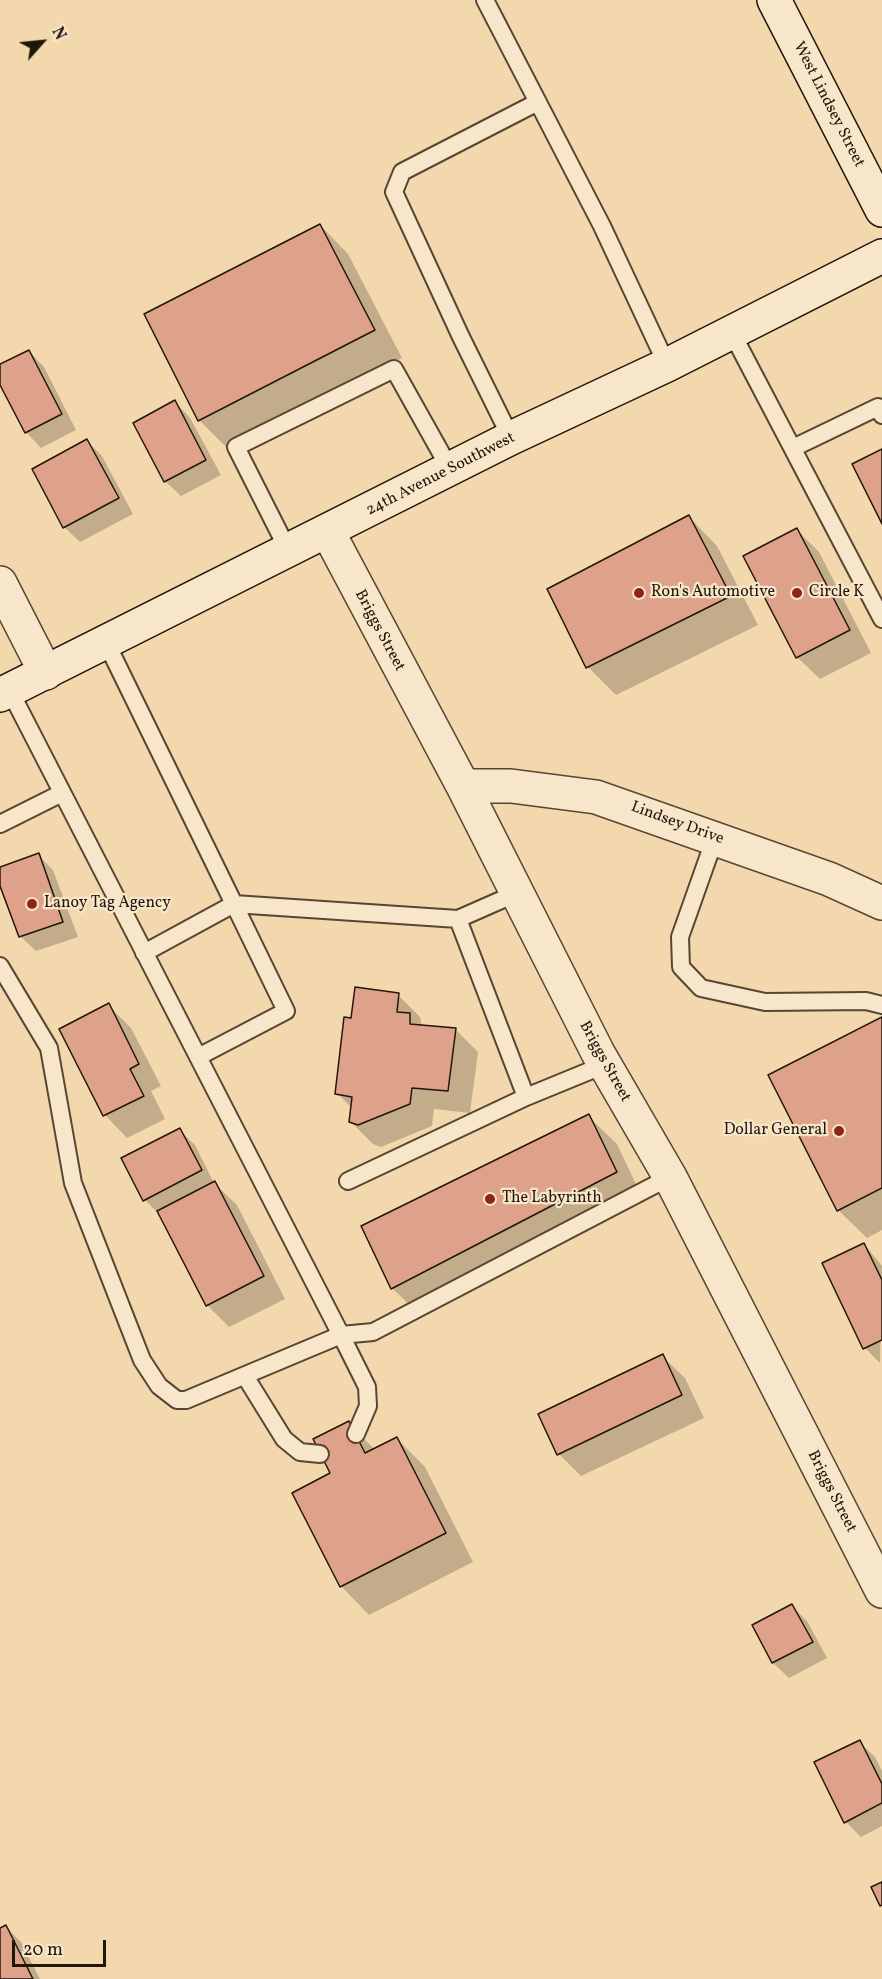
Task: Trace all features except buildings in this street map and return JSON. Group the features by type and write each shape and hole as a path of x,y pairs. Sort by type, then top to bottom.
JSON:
{"street":[{"name":"West Lindsey Street","path":"774,0 882,210"},
{"name":"24th Avenue Southwest","path":"5,693 512,438 667,365 882,256"},
{"name":"Briggs Street","path":"328,532 463,786 604,1065 670,1177 882,1591"},
{"path":"0,583 46,673"},
{"name":"Lindsey Drive","path":"463,786 512,786 596,797 829,879 882,903"}],"lane":[{"path":"485,0 602,226 667,365"},
{"path":"512,438 460,337 394,192 402,172 538,102"},
{"path":"732,333 882,619"},
{"path":"289,552 236,447 394,369 450,469"},
{"path":"793,448 878,407 882,415"},
{"path":"106,642 286,1011 198,1057"},
{"path":"5,693 62,793 368,1387 368,1406 356,1434"},
{"path":"0,824 62,793"},
{"path":"715,838 680,937 681,967 701,988 765,1002 866,1001 882,1005"},
{"path":"144,952 234,904 458,919 517,894"},
{"path":"458,919 526,1097"},
{"path":"0,966 49,1048 73,1183 142,1360 159,1386 177,1400 186,1400 341,1335 374,1332 670,1177"},
{"path":"348,1180 526,1097 604,1065"},
{"path":"245,1376 284,1439 300,1452 320,1454"}],"place":[{"name":"Ron's Automotive","path":"639,593"},
{"name":"Circle K","path":"797,593"},
{"name":"Lanoy Tag Agency","path":"32,904"},
{"name":"Dollar General","path":"839,1131"},
{"name":"The Labyrinth","path":"490,1199"}]}
